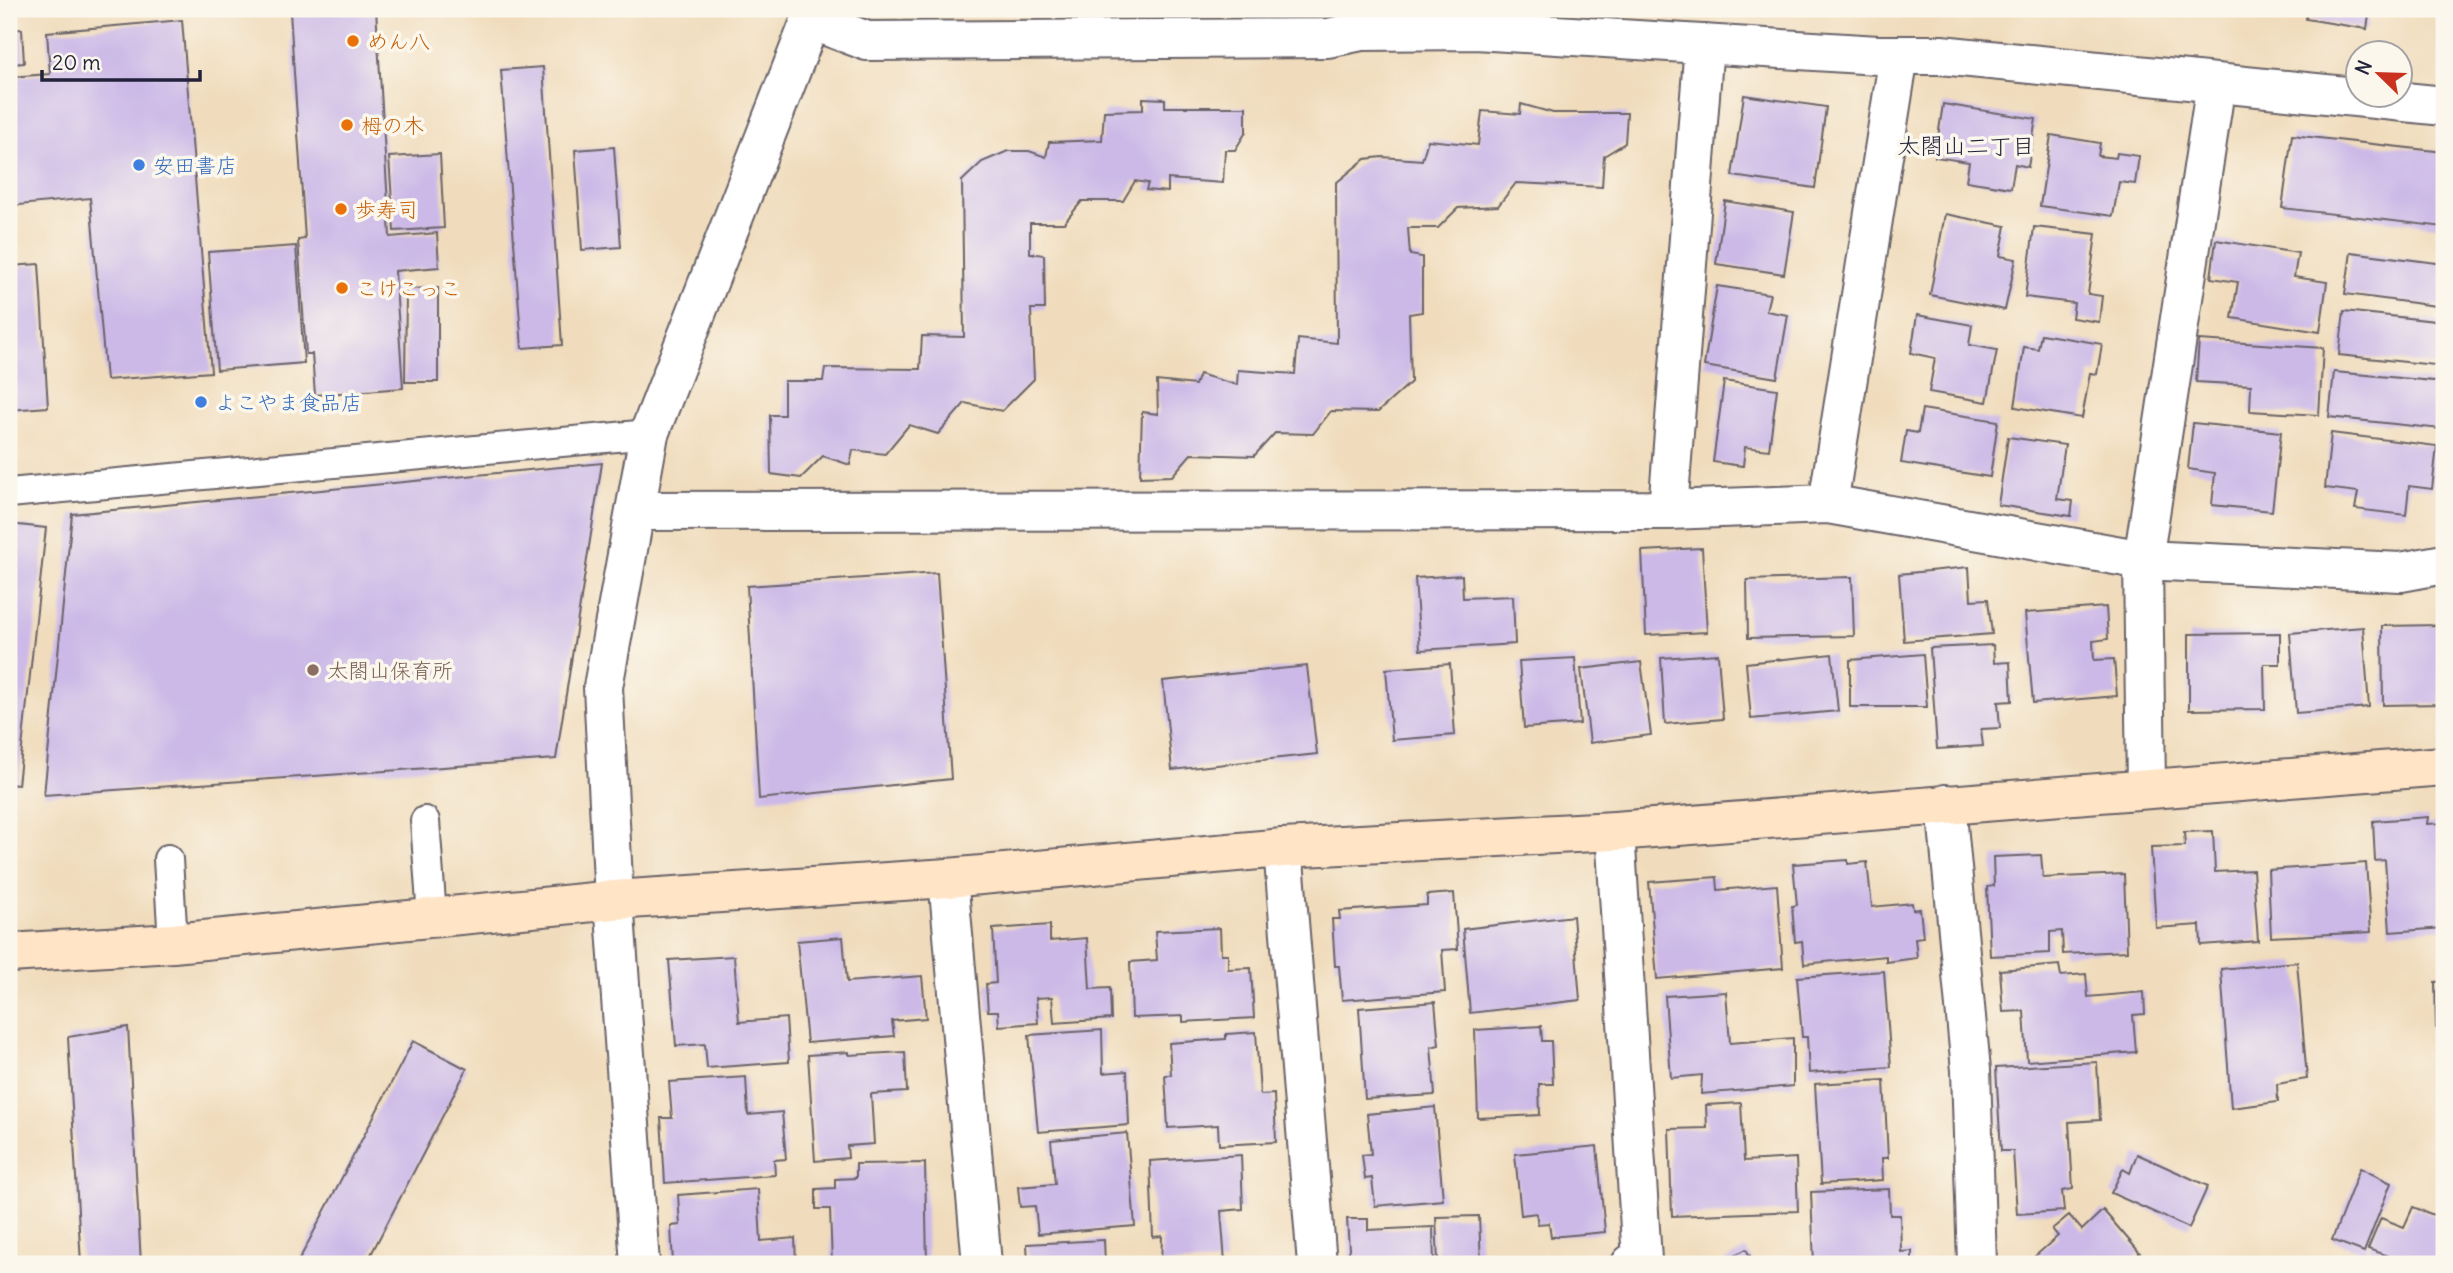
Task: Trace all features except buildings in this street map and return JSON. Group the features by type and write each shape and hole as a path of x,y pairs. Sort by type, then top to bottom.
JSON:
{"street":[{"path":"640,1264 614,900 603,687 649,434 807,12 867,41 1328,38 1362,31 1476,30 1899,55 1941,55 2444,106"},
{"path":"1668,510 1704,44"},
{"path":"1828,504 1899,55"},
{"path":"2146,788 2143,559 2216,83"},
{"path":"635,511 1668,510 1828,504 2143,559 2401,572 2444,564"},
{"path":"9,953 173,943 614,900 948,878 1283,848 1615,831 2444,766"},
{"path":"1946,804 1971,1070 1977,1264"},
{"path":"1615,831 1639,1263"},
{"path":"1283,848 1317,1264"},
{"path":"948,878 982,1264"}],"lane":[{"path":"9,493 649,434"},
{"path":"425,821 432,917"},
{"path":"168,859 173,943"}],"place":[{"name":"めん八","path":"353,41"},
{"name":"栂の木","path":"347,125"},
{"name":"安田書店","path":"139,165"},
{"name":"歩寿司","path":"341,209"},
{"name":"こけこっこ","path":"342,288"},
{"name":"よこやま食品店","path":"201,402"},
{"name":"太閤山保育所","path":"313,670"}],"district":[{"name":"太閤山二丁目","path":"1966,145"}]}
